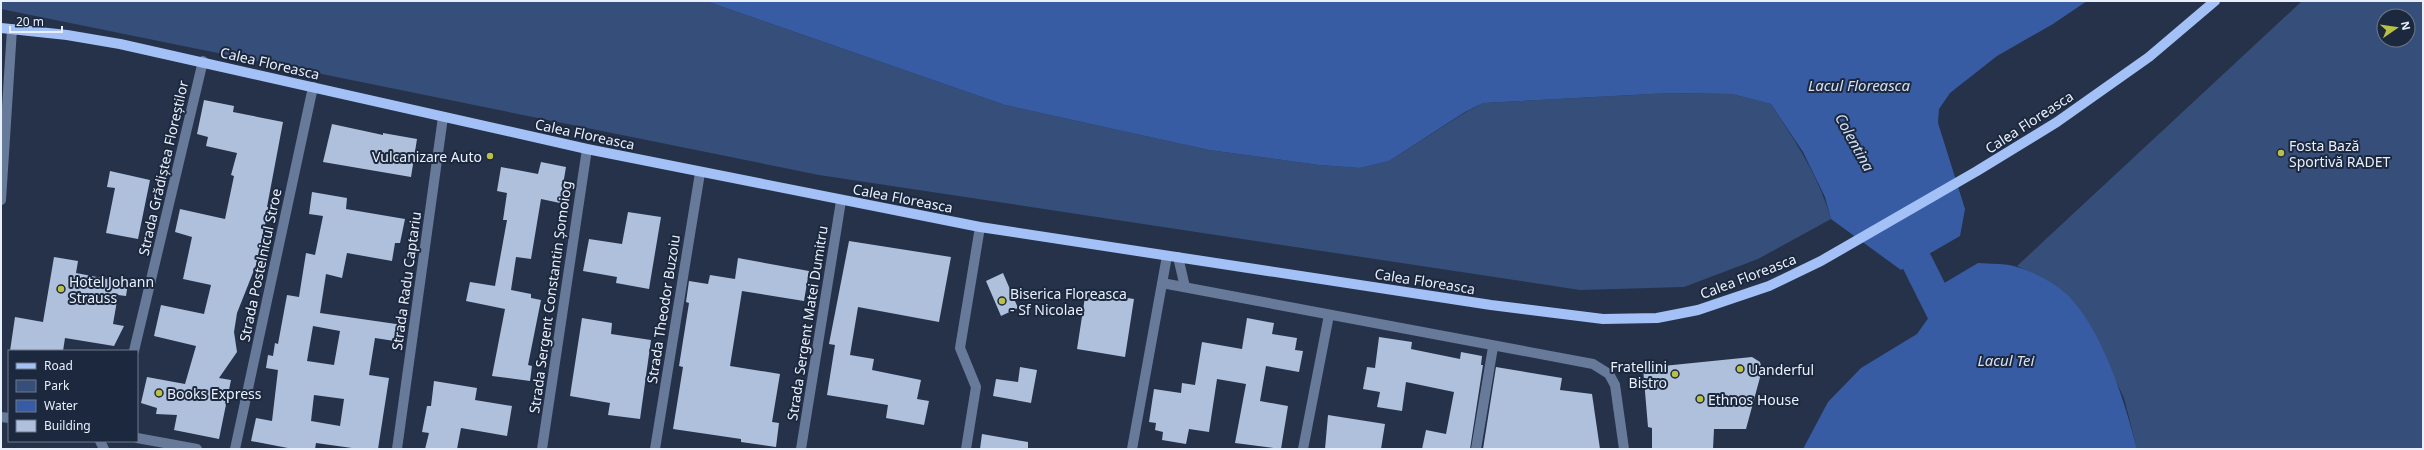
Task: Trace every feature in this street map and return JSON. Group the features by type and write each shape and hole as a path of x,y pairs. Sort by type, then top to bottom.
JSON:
{"main road":[{"name":"Calea Floreasca","path":"1,28 97,40 203,61 587,149 841,201 980,227 1569,316 1603,319 1657,318 1698,310 1762,289 1822,261 1977,171 2114,83 2172,39 2215,1"}],"street":[{"path":"1,200 12,29"},
{"name":"Strada Grădiștea Floreștilor","path":"134,350 203,61"},
{"name":"Strada Postelnicul Stroe","path":"235,449 313,87"},
{"name":"Strada Radu Captariu","path":"397,449 443,117"},
{"name":"Strada Sergent Constantin Șomoiog","path":"542,449 587,149"},
{"name":"Strada Theodor Buzoiu","path":"655,449 700,173"},
{"name":"Strada Sergent Matei Dumitru","path":"801,449 841,201"},
{"path":"966,449 976,387 960,348 980,227"},
{"path":"1132,449 1167,256"},
{"path":"1178,257 1186,287"},
{"path":"1162,283 1593,364 1609,374 1615,385 1624,449"},
{"path":"1304,449 1329,315"},
{"path":"1476,449 1493,346"},
{"path":"138,438 197,449"}],"green space":[{"path":"1,1 706,1 1005,105 1209,150 1319,165 1360,168 1389,161 1466,112 1483,103 1670,93 1732,94 1771,104 1806,159 1820,188 1831,219 1758,259 1684,287 1580,290 819,175 1,9"},
{"name":"Fosta Bază Sportivă RADET","path":"2302,1 2423,1 2423,449 2137,449 2124,398 2091,330 2073,301 2045,279 2017,266"}],"water":[{"name":"Lacul Floreasca","path":"706,1 2087,1 2053,24 1997,56 1950,93 1939,109 1938,123 1965,209 1960,236 1901,270 1831,219 1825,197 1803,152 1771,104 1732,94 1670,93 1483,103 1465,112 1389,161 1360,168 1319,165 1209,150 1005,105"},
{"name":"Lacul Tei","path":"1978,263 2017,267 2033,273 2056,285 2069,296 2085,317 2095,334 2113,372 2137,449 1803,449 1828,402 1861,368 1917,334 1929,317 1919,298"}],"building":[{"path":"204,100 234,106 233,112 283,122 267,207 269,207 256,265 237,313 234,332 237,352 219,378 231,380 219,439 174,430 177,415 156,414 157,408 141,403 147,377 185,384 196,346 154,336 161,305 204,314 211,285 183,279 192,237 175,232 180,209 225,219 234,176 231,175 237,153 206,146 208,137 197,134"},
{"path":"332,124 383,135 383,133 417,139 411,177 323,162"},
{"path":"541,162 566,167 560,203 541,199 531,259 516,257 511,290 531,294 531,298 541,300 528,365 532,366 530,381 492,376 505,309 466,301 470,282 495,286 507,220 503,220 507,193 497,191 501,167 538,174"},
{"path":"110,171 150,180 138,239 106,233 115,188 107,187"},
{"path":"312,192 347,198 346,209 405,219 400,243 395,243 392,261 347,253 342,278 326,274 320,313 403,325 401,342 375,338 369,375 389,378 378,449 359,449 316,443 315,449 293,449 251,441 256,418 272,421 278,370 266,368 268,355 273,356 275,343 278,344 287,295 299,297 306,253 315,255 323,216 309,214","holes":["313,326 340,331 334,365 307,361","314,395 344,399 340,426 311,421"]},
{"path":"628,212 661,217 649,289 616,283 617,277 583,271 589,239 622,244"},
{"path":"849,241 951,257 939,322 858,307 850,355 874,359 872,370 921,380 917,399 929,401 924,425 886,418 888,405 827,395 835,345 829,344"},
{"path":"54,257 78,261 76,273 128,283 126,296 118,295 113,324 124,326 114,346 65,338 63,350 10,350 15,317 43,322"},
{"path":"738,258 809,271 804,301 742,291 730,366 780,374 772,422 779,423 776,447 741,442 741,439 673,429 683,367 679,366 689,303 686,302 689,281 708,284 710,275 735,279"},
{"path":"1003,273 1018,308 1001,316 986,281"},
{"path":"1108,295 1134,299 1125,357 1077,349 1085,297 1107,300"},
{"path":"582,318 612,323 611,334 651,340 640,419 608,415 610,403 570,396"},
{"path":"1247,318 1274,323 1272,334 1297,338 1295,350 1303,351 1299,372 1266,366 1260,401 1288,406 1281,449 1235,443 1246,384 1217,379 1209,432 1189,429 1186,444 1162,440 1163,432 1155,430 1156,423 1149,422 1154,389 1181,393 1182,383 1195,385 1202,342 1242,349"},
{"path":"1379,337 1412,342 1411,349 1460,359 1461,352 1482,356 1481,365 1483,365 1470,449 1422,449 1426,430 1446,434 1454,392 1406,382 1402,411 1377,407 1380,392 1363,389 1367,367 1375,368"},
{"name":"Ethnos House","path":"1752,357 1760,362 1762,370 1746,429 1714,429 1713,449 1652,449 1652,428 1648,427 1643,368"},
{"path":"1020,367 1037,370 1031,403 993,396 996,379 1018,382"},
{"path":"1496,367 1562,378 1560,390 1592,394 1600,449 1483,449"},
{"path":"434,381 477,388 475,400 512,406 507,436 461,428 457,449 425,449 429,433 422,432 427,406 431,406"},
{"path":"1328,415 1385,424 1381,449 1325,449"},
{"path":"982,434 1028,442 1028,449 980,449"}],"waterway":[{"name":"Colentina","path":"1898,224 1950,328"}],"place":[{"name":"Fosta Bază Sportivă RADET","path":"2281,153"},
{"name":"Vulcanizare Auto","path":"490,156"},
{"name":"Hotel Johann Strauss","path":"61,289"},
{"name":"Biserica Floreasca - Sf Nicolae","path":"1002,301"},
{"name":"Uanderful","path":"1740,369"},
{"name":"Fratellini Bistro","path":"1675,374"},
{"name":"Books Express","path":"159,393"},
{"name":"Ethnos House","path":"1700,399"}]}
